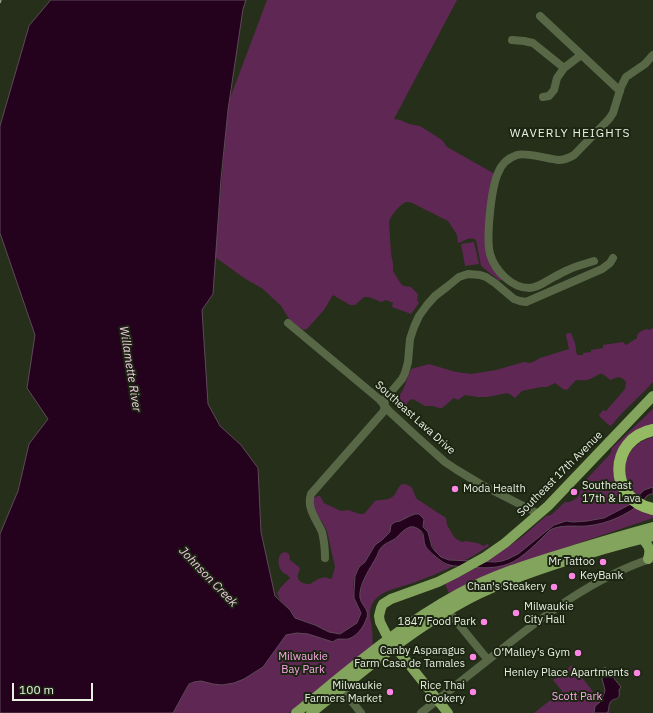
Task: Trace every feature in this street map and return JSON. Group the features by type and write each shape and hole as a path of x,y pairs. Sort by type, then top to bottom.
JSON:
{"highway":[{"path":"653,430 646,432 629,443 622,454 619,466 621,482 630,497 637,502 653,508"}],"main road":[{"name":"Southeast 17th Avenue","path":"392,643 382,628 380,622 379,611 383,604 391,599 423,588 448,577 485,557 505,543 565,489 653,396"},
{"path":"296,713 392,643 442,603 459,594 486,581 532,563 653,527"},
{"path":"311,713 342,689 392,643 478,594 536,570 653,536"},
{"path":"643,539 653,544"},
{"path":"643,539 649,549 650,558"},
{"path":"392,643 448,713"}],"street":[{"path":"540,16 620,91"},
{"path":"512,40 534,43 564,68"},
{"path":"543,97 549,96 554,90 557,78 564,68 581,56"},
{"path":"594,262 570,269 536,287 531,288 523,288 515,285 505,276 492,260 489,249 489,216 497,174 508,160 519,154 553,160 564,160 569,158 613,113 626,77 645,64 653,56"},
{"path":"326,558 322,533 309,502 310,494 384,411 385,399 402,379 405,372 408,362 410,339 414,327 419,316 435,296 459,278 468,274 475,274 486,277 514,299 526,302 602,269 610,263 613,258"},
{"name":"Southeast Lava Drive","path":"288,323 379,399 384,406 445,462 482,484 539,514"},
{"path":"421,713 548,614 574,596 610,575 650,558"},
{"path":"448,611 488,660"},
{"path":"342,689 361,713"}],"green space":[{"path":"267,0 457,0 394,119 420,126 442,140 447,147 495,174 488,250 503,278 500,281 481,266 476,240 469,239 458,243 457,235 448,221 408,202 404,203 398,208 389,222 393,271 401,284 411,287 418,294 417,300 419,303 411,314 392,307 393,303 386,300 381,302 369,297 364,297 355,305 350,305 333,295 324,310 307,329 303,330 290,320 281,305 263,289 244,278 215,257 229,101"},
{"path":"474,242 479,264 465,266 461,244"},
{"path":"653,328 653,382 610,426 599,415 603,410 606,411 625,389 626,382 619,377 610,380 602,374 587,380 576,380 567,390 555,383 547,387 522,391 515,398 508,393 487,397 465,395 458,400 454,398 442,408 425,406 413,399 408,402 404,408 399,405 397,399 403,390 411,369 429,364 456,372 471,374 496,370 524,362 530,363 540,358 569,349 566,334 569,333 571,333 575,343 577,355 583,355 583,353 591,352 591,350 603,348 603,345 623,342 626,345 637,338 638,333 641,331"},
{"path":"653,409 653,425 644,427 628,437 617,452 614,461 616,483 631,504 604,518 587,521 566,521 554,525 518,554 502,561 487,561 522,537 546,516 551,515 565,502 570,502 577,498 583,483 611,453 612,448"},
{"path":"653,437 653,487 644,490 638,497 628,486 625,465 630,452 634,447 646,439"},
{"name":"Milwaukie Bay Park","path":"402,484 411,487 417,499 446,518 447,525 454,537 458,540 462,542 466,541 477,543 483,546 488,544 489,546 470,558 463,560 445,559 435,551 424,527 424,521 415,514 401,521 395,522 388,534 371,550 366,560 356,572 353,589 355,601 361,611 361,616 358,618 357,623 340,634 337,633 340,635 362,624 367,611 360,598 360,592 366,574 379,550 410,526 420,530 427,549 444,564 454,566 418,581 392,589 379,596 371,607 370,615 373,646 289,713 173,713 189,685 194,682 201,681 213,684 244,679 263,667 286,635 297,633 308,634 327,640 329,632 295,618 280,600 277,593 290,578 279,567 279,557 281,554 286,552 289,554 290,560 299,567 300,570 298,577 303,583 311,584 320,578 332,578 335,567 327,531 318,517 311,499 320,496 324,503 341,511 348,510 364,514 375,501 388,499 394,496"},
{"path":"635,507 653,514 653,518 502,569 474,580 449,593 445,584 476,568 509,564 518,559 550,530 564,526 588,526 601,524 624,514"},
{"name":"Scott Park","path":"572,665 610,713 534,713 562,691 553,680"}],"water":[{"path":"51,0 246,0 243,9 228,110 221,179 213,294 202,310 208,404 220,426 241,445 258,468 261,532 275,596 290,610 295,618 329,632 340,634 357,623 361,613 354,598 354,592 355,576 359,567 365,562 375,545 390,532 391,525 415,514 419,514 424,519 423,527 428,532 432,547 441,557 449,560 495,562 508,559 518,554 554,525 566,521 587,521 604,518 631,504 644,490 653,487 653,494 646,496 640,504 631,511 610,521 591,526 564,526 550,530 519,558 513,562 498,567 478,568 446,564 427,549 421,531 414,527 408,528 396,538 382,546 366,576 361,588 360,598 367,611 367,617 361,629 354,636 348,639 340,639 333,642 308,634 297,633 286,635 263,667 244,679 234,683 222,685 201,681 189,684 173,713 0,713 0,534 18,491 29,444 48,419 27,388 35,335 0,233 0,126 29,26"},
{"path":"605,667 621,687 619,690 619,697 611,701 607,713 594,713 595,706 600,702 605,690 602,679 603,674 601,672"}],"place":[{"name":"Moda Health","path":"455,489"},
{"name":"Southeast 17th & Lava","path":"574,492"},
{"name":"Mr Tattoo","path":"603,562"},
{"name":"KeyBank","path":"572,576"},
{"name":"Chan's Steakery","path":"554,587"},
{"name":"Milwaukie City Hall","path":"516,613"},
{"name":"1847 Food Park","path":"484,622"},
{"name":"O’Malley’s Gym","path":"578,653"},
{"name":"Canby Asparagus Farm Casa de Tamales","path":"473,657"},
{"name":"Henley Place Apartments","path":"637,673"},
{"name":"Milwaukie Farmers Market","path":"390,692"},
{"name":"Rice Thai Cookery","path":"473,692"}],"district":[{"name":"WAVERLY HEIGHTS","path":"570,134"}],"water label":[{"name":"Willamette River","path":"130,369"},
{"name":"Johnson Creek","path":"208,577"}]}
